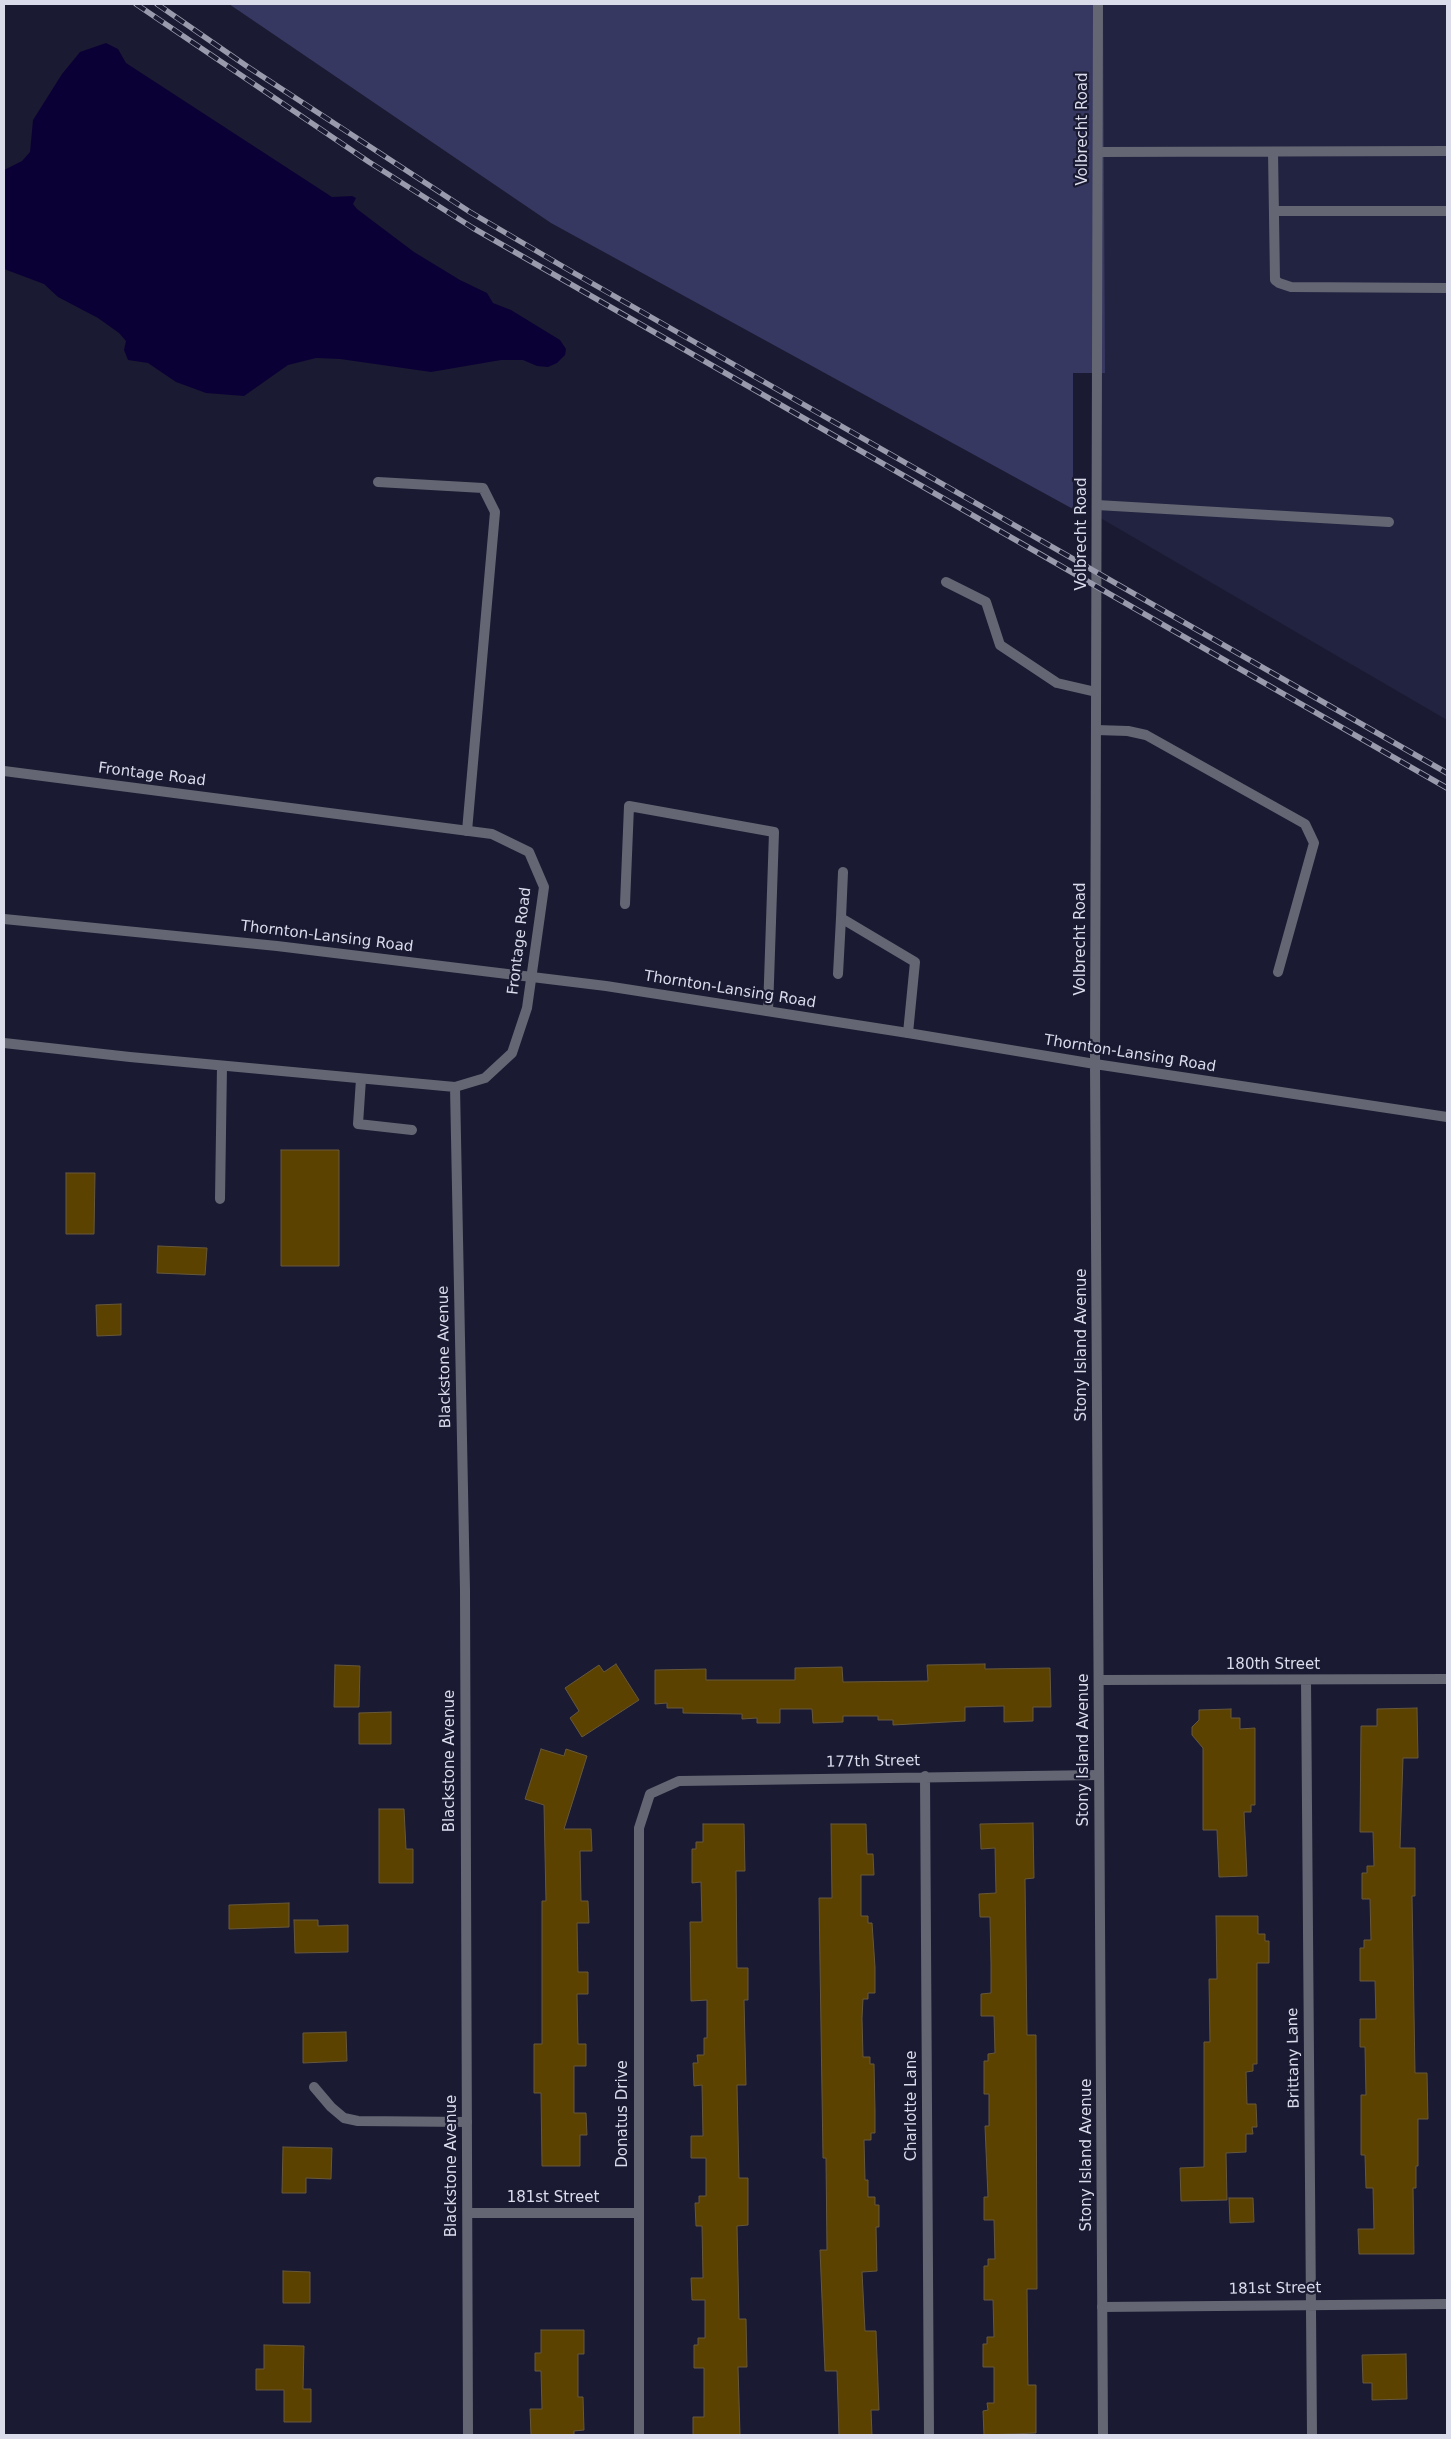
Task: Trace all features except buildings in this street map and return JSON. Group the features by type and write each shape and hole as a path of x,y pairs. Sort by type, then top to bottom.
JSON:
{"street":[{"name":"Volbrecht Road","path":"1095,1064 1098,4"},
{"path":"1098,152 1447,151"},
{"path":"1273,152 1275,280 1291,287 1447,288"},
{"path":"1274,211 1447,211"},
{"path":"378,482 483,488 494,512 467,831"},
{"path":"1097,506 1388,522"},
{"path":"946,582 986,602 1000,645 1057,683 1096,692"},
{"path":"1096,730 1128,731 1146,735 1305,824 1314,843 1278,972"},
{"name":"Frontage Road","path":"4,771 492,834 529,852 544,887 527,1008 512,1053 485,1078 456,1087 222,1066 4,1043"},
{"path":"625,904 629,806 774,832 768,1011"},
{"path":"838,974 843,872"},
{"path":"841,918 915,962 908,1032"},
{"name":"Thornton-Lansing Road","path":"4,919 277,946 531,976 908,1032 1095,1064 1447,1117"},
{"name":"Stony Island Avenue","path":"1095,1064 1103,2435"},
{"path":"220,1199 222,1066"},
{"path":"361,1078 358,1124 412,1130"},
{"name":"Blackstone Avenue","path":"456,1087 464,1590 468,2435"},
{"name":"180th Street","path":"1099,1680 1447,1679"},
{"name":"Brittany Lane","path":"1306,1680 1312,2435"},
{"name":"177th Street","path":"650,1794 679,1781 1099,1774"},
{"name":"Charlotte Lane","path":"926,1776 929,2435"},
{"name":"Donatus Drive","path":"639,2435 639,1828 650,1794"},
{"path":"314,2087 331,2107 344,2118 351,2120 467,2122"},
{"name":"181st Street","path":"468,2213 638,2213"},
{"name":"181st Street","path":"1102,2307 1447,2304"}],"shaded area":[{"path":"229,4 1103,4 1105,373 1073,373 1073,509 551,223"},
{"path":"1098,4 1447,4 1447,720 1097,516"},
{"path":"106,43 118,49 126,63 332,197 352,196 356,198 353,204 357,209 414,252 460,280 487,293 493,303 511,310 560,340 566,349 565,355 557,363 548,367 537,366 523,360 501,360 431,372 340,359 316,358 288,365 244,396 206,393 176,382 148,363 128,360 124,350 126,341 119,333 98,318 58,297 44,284 4,269 4,170 22,161 30,152 33,120 62,74 80,52"}],"railway":[{"path":"136,4 369,162 473,228 1447,788"},
{"path":"157,4 248,67 470,212 1447,773"}]}
